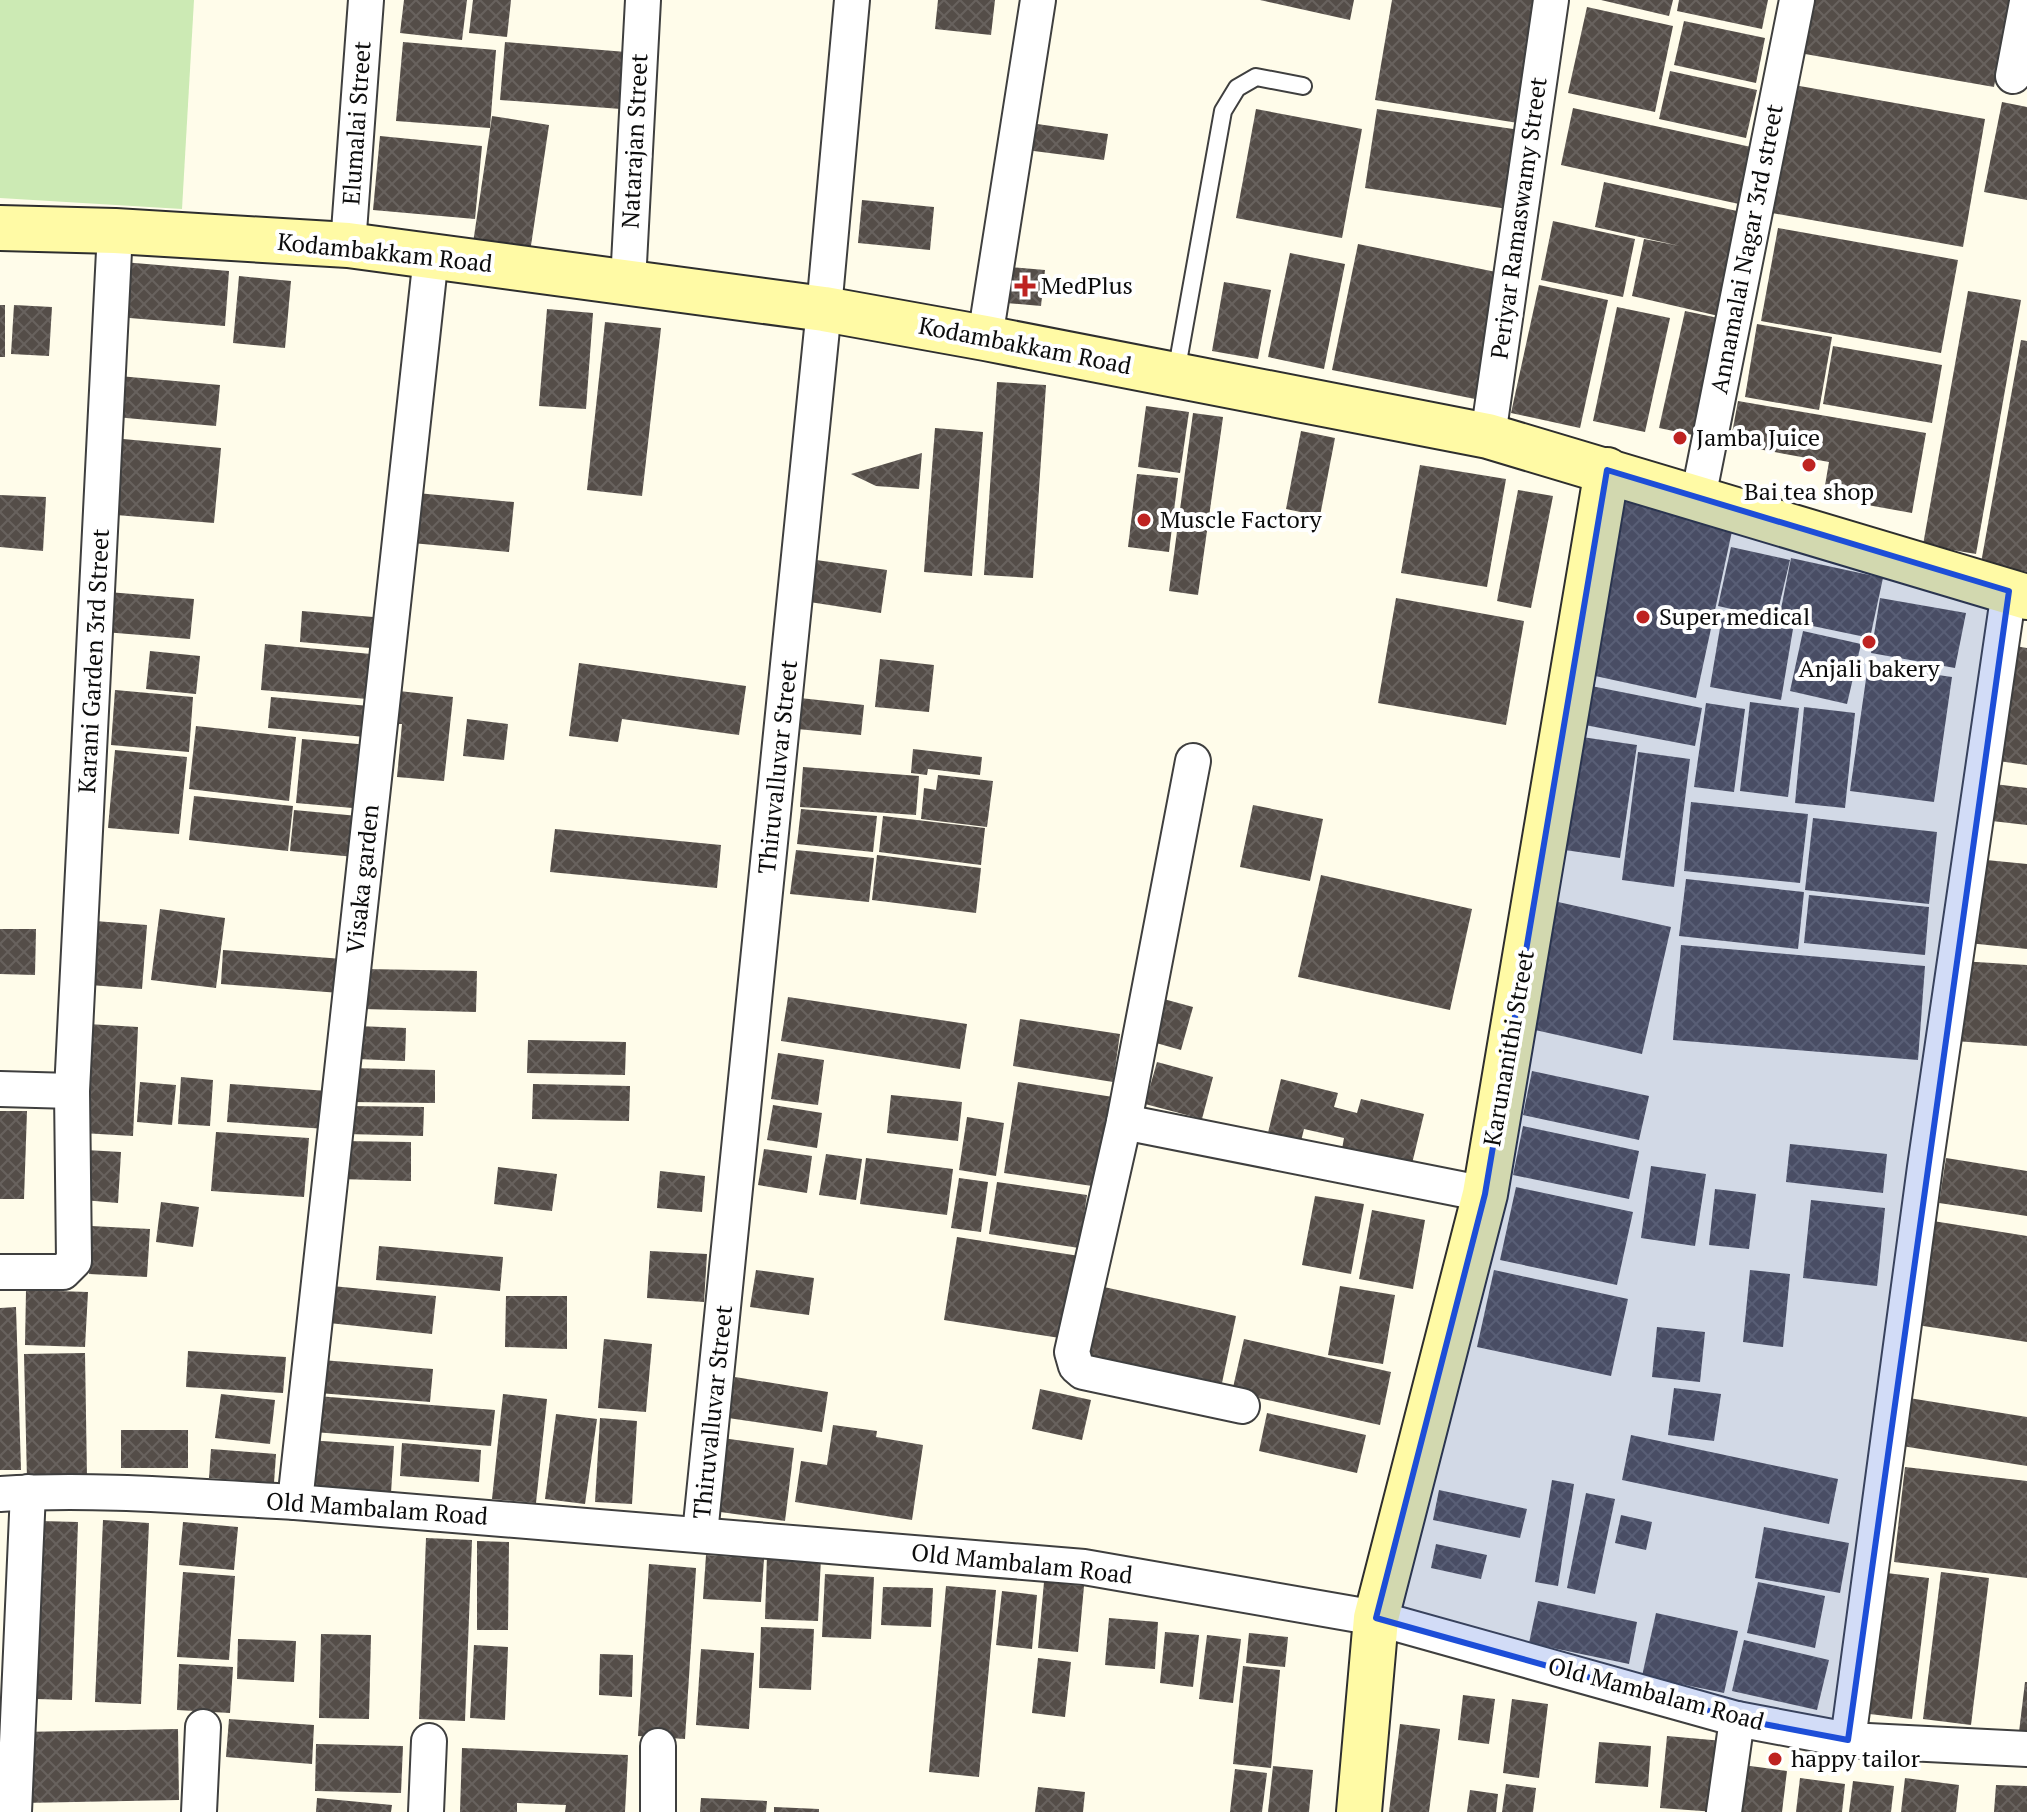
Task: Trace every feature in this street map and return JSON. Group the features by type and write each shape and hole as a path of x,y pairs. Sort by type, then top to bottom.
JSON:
{"main road":[{"name":"Kodambakkam Road","path":"0,228 115,231 348,245 824,309 985,338 1488,436 2018,594"},
{"name":"Karunanithi Street","path":"1359,1812 1376,1618 1485,1194 1607,470"}],"street":[{"name":"Elumalai Street","path":"348,245 366,0"},
{"name":"Natarajan Street","path":"628,282 643,0"},
{"name":"Thiruvalluvar Street","path":"700,1534 824,309 852,0"},
{"path":"985,338 1038,0"},
{"name":"Periyar Ramaswamy Street","path":"1488,436 1551,0"},
{"name":"Annamalai Nagar 3rd street","path":"1698,498 1797,0"},
{"path":"2013,76 2027,2"},
{"name":"Karani Garden 3rd Street","path":"0,1272 63,1272 74,1261 72,1091 115,231"},
{"name":"Visaka garden","path":"295,1502 431,256"},
{"path":"1848,1740 1925,1167 2018,594"},
{"path":"1193,761 1124,1122 1072,1352 1073,1360 1083,1372 1242,1406"},
{"path":"0,1089 72,1091"},
{"path":"1124,1122 1485,1194"},
{"path":"14,1493 14,1812"},
{"name":"Old Mambalam Road","path":"14,1493 295,1502 1084,1567 1376,1618 1737,1719 1848,1740 2027,1749"},
{"path":"1724,1812 1737,1719"},
{"path":"199,1812 203,1727"},
{"path":"426,1812 429,1741"},
{"path":"658,1746 658,1812"}],"lane":[{"path":"1175,375 1223,111 1237,88 1256,77 1303,86"}],"highlighted area":[{"path":"1607,470 2009,591 1848,1740 1737,1719 1376,1618 1485,1194"}],"green space":[{"path":"0,0 194,0 182,209 0,198"}],"building":[{"path":"404,0 467,0 462,40 400,33"},
{"path":"473,0 511,0 507,37 469,33"},
{"path":"938,0 995,0 991,35 935,29"},
{"path":"1260,0 1354,0 1350,20"},
{"path":"1392,0 1538,0 1518,123 1375,100"},
{"path":"1601,0 1673,0 1669,16"},
{"path":"1679,0 1768,0 1762,29 1677,11"},
{"path":"1814,0 2009,0 1994,87 1805,54"},
{"path":"1587,7 1673,26 1655,112 1568,93"},
{"path":"1684,21 1765,38 1756,83 1674,65"},
{"path":"403,42 496,50 490,128 396,121"},
{"path":"505,42 626,52 621,109 500,100"},
{"path":"1670,71 1757,90 1746,138 1659,119"},
{"path":"1794,85 1985,119 1963,247 1772,213"},
{"path":"2002,102 2027,107 2027,200 1984,192"},
{"path":"1573,108 1751,147 1739,204 1561,165"},
{"path":"1256,109 1362,129 1342,238 1236,218"},
{"path":"1377,109 1520,130 1508,209 1365,188"},
{"path":"492,116 549,125 530,252 473,243"},
{"path":"1030,123 1108,134 1104,160 1026,150"},
{"path":"380,136 482,146 475,219 373,210"},
{"path":"1604,182 1737,211 1728,257 1735,259 1723,317 1632,296 1644,239 1680,246 1595,227"},
{"path":"862,200 934,207 930,250 858,243"},
{"path":"1553,221 1635,239 1623,297 1541,280"},
{"path":"1778,228 1958,260 1941,353 1761,321"},
{"path":"1358,244 1501,273 1475,399 1332,370"},
{"path":"1290,253 1345,264 1324,369 1268,357"},
{"path":"123,262 229,271 225,326 118,317"},
{"name":"MedPlus","path":"1009,267 1045,270 1041,306 1006,303"},
{"path":"239,276 291,281 285,348 233,343"},
{"path":"1224,282 1271,290 1258,359 1212,351"},
{"path":"1539,285 1608,300 1580,428 1511,413"},
{"path":"1968,291 2021,300 1976,554 1923,545"},
{"path":"0,305 5,305 5,357 0,357"},
{"path":"14,305 52,307 49,356 11,354"},
{"path":"1617,307 1670,318 1645,432 1593,421"},
{"path":"547,309 593,313 586,409 539,406"},
{"path":"1685,311 1723,319 1698,436 1659,428"},
{"path":"605,322 661,328 642,496 587,490"},
{"path":"1757,324 1832,337 1819,410 1745,397"},
{"path":"2021,340 2027,341 2027,572 1981,563"},
{"path":"1833,346 1942,365 1932,423 1823,404"},
{"path":"119,376 220,385 216,426 115,417"},
{"path":"997,382 1046,385 1033,578 984,575"},
{"path":"1738,401 1926,433 1912,513 1823,497 1829,462 1730,444"},
{"path":"1146,406 1189,412 1180,473 1138,467"},
{"path":"1193,413 1223,417 1198,595 1169,591"},
{"path":"935,428 983,432 972,576 924,572"},
{"path":"1301,431 1335,438 1320,516 1286,509"},
{"path":"123,439 221,448 214,523 116,515"},
{"path":"922,453 919,489 876,486 851,474"},
{"path":"1420,465 1506,479 1487,587 1401,573"},
{"path":"1137,474 1178,478 1169,552 1128,547"},
{"path":"1518,490 1553,496 1531,608 1497,601"},
{"path":"417,493 514,502 509,552 412,543"},
{"path":"0,495 46,497 43,551 0,547"},
{"path":"1616,496 1734,522 1696,698 1577,672"},
{"path":"1731,547 1790,560 1776,619 1718,606"},
{"path":"1791,558 1883,578 1870,638 1779,619"},
{"path":"809,559 887,570 881,613 803,601"},
{"path":"108,592 194,599 190,639 104,632"},
{"path":"1396,598 1524,621 1506,725 1378,703"},
{"path":"1880,598 1966,613 1955,668 1871,653"},
{"path":"302,611 385,618 382,649 300,642"},
{"path":"1722,616 1793,629 1781,700 1710,687"},
{"path":"1803,631 1861,644 1847,704 1790,691"},
{"path":"265,644 371,654 367,699 261,690"},
{"path":"2009,645 2027,648 2027,765 1991,760"},
{"path":"150,651 200,656 196,694 146,689"},
{"path":"880,659 934,665 929,712 875,707"},
{"path":"579,663 746,686 739,735 622,719 618,742 569,736"},
{"path":"1868,665 1952,677 1934,802 1850,791"},
{"path":"1576,683 1702,708 1695,746 1569,722"},
{"path":"115,690 193,697 189,752 111,745"},
{"path":"399,691 453,697 444,781 397,777 402,724 395,724"},
{"path":"271,697 369,706 365,737 268,728"},
{"path":"800,698 864,705 861,735 797,729"},
{"path":"1750,702 1799,708 1788,797 1740,791"},
{"path":"1706,703 1745,709 1734,792 1694,787"},
{"path":"1804,707 1855,713 1845,808 1795,803"},
{"path":"467,719 508,724 504,760 463,756"},
{"path":"196,726 296,737 289,801 189,789"},
{"path":"1568,735 1637,745 1620,858 1551,848"},
{"path":"302,739 369,745 364,809 296,803"},
{"path":"913,749 982,757 980,775 928,769 927,775 911,773"},
{"path":"115,750 187,757 179,834 108,828"},
{"path":"1638,752 1690,759 1674,887 1622,880"},
{"path":"803,767 919,776 916,815 800,807"},
{"path":"938,775 993,781 987,827 921,819 924,788 936,790"},
{"path":"1986,783 2027,788 2027,825 1983,820"},
{"path":"194,796 293,806 288,851 189,840"},
{"path":"1691,802 1808,814 1800,883 1684,871"},
{"path":"1253,805 1323,819 1310,881 1240,867"},
{"path":"801,809 877,816 873,852 797,844"},
{"path":"294,810 358,816 355,857 290,851"},
{"path":"883,816 985,828 981,865 879,852"},
{"path":"1813,818 1937,832 1929,904 1805,890"},
{"path":"555,829 721,845 717,888 550,872"},
{"path":"796,850 874,858 869,902 790,894"},
{"path":"877,855 981,868 976,913 872,900"},
{"path":"1976,859 2027,864 2027,949 1968,943"},
{"path":"1321,875 1472,909 1450,1010 1298,977"},
{"path":"1686,879 1804,892 1798,949 1679,936"},
{"path":"1809,895 1929,907 1925,955 1804,943"},
{"path":"1549,900 1671,927 1642,1054 1522,1027"},
{"path":"160,909 225,918 216,988 151,980"},
{"path":"95,921 147,925 142,989 90,985"},
{"path":"0,929 36,929 35,975 0,974"},
{"path":"1681,945 1925,966 1918,1060 1673,1040"},
{"path":"223,950 343,959 340,993 221,984"},
{"path":"1959,961 2027,965 2027,1046 1954,1041"},
{"path":"365,969 477,971 476,1012 363,1009"},
{"path":"788,997 967,1024 960,1069 781,1041"},
{"path":"1160,998 1193,1007 1181,1050 1149,1041"},
{"path":"1020,1019 1120,1034 1113,1082 1013,1066"},
{"path":"88,1024 138,1027 133,1136 82,1133"},
{"path":"358,1026 406,1028 405,1061 357,1059"},
{"path":"528,1040 626,1042 625,1075 527,1073"},
{"path":"778,1053 824,1060 818,1105 771,1099"},
{"path":"1157,1062 1213,1077 1202,1119 1145,1104"},
{"path":"350,1068 435,1070 435,1103 349,1102"},
{"path":"1532,1071 1649,1096 1639,1140 1523,1115"},
{"path":"181,1077 213,1080 210,1126 178,1124"},
{"path":"1281,1079 1338,1093 1334,1107 1357,1113 1361,1099 1424,1114 1410,1172 1342,1149 1344,1138 1304,1129 1300,1145 1267,1137"},
{"path":"140,1082 176,1085 172,1125 137,1122"},
{"path":"1018,1082 1113,1097 1099,1187 1004,1173"},
{"path":"230,1084 328,1091 326,1129 227,1122"},
{"path":"533,1084 630,1086 629,1121 532,1119"},
{"path":"891,1095 962,1102 958,1141 887,1133"},
{"path":"773,1105 822,1113 817,1148 767,1140"},
{"path":"349,1106 424,1107 423,1136 347,1134"},
{"path":"0,1111 27,1111 24,1199 0,1199"},
{"path":"967,1117 1004,1123 996,1176 959,1170"},
{"path":"1523,1126 1639,1151 1629,1199 1513,1175"},
{"path":"216,1132 309,1138 304,1197 211,1191"},
{"path":"341,1141 411,1142 411,1181 339,1179"},
{"path":"1790,1144 1887,1154 1883,1193 1786,1182"},
{"path":"764,1149 812,1156 807,1193 758,1185"},
{"path":"86,1150 121,1152 118,1203 83,1200"},
{"path":"826,1154 862,1159 856,1200 819,1195"},
{"path":"866,1158 953,1169 947,1215 860,1204"},
{"path":"1946,1158 2027,1171 2027,1216 1939,1203"},
{"path":"1651,1166 1706,1174 1695,1246 1641,1238"},
{"path":"498,1167 557,1174 552,1211 494,1204"},
{"path":"660,1171 705,1176 702,1212 657,1208"},
{"path":"959,1178 988,1182 981,1232 951,1228"},
{"path":"997,1182 1087,1195 1079,1248 989,1234"},
{"path":"1516,1187 1633,1212 1617,1285 1500,1260"},
{"path":"1715,1189 1756,1194 1749,1249 1709,1245"},
{"path":"1315,1196 1364,1204 1351,1274 1302,1265"},
{"path":"1811,1200 1885,1208 1877,1286 1803,1278"},
{"path":"161,1202 199,1207 193,1247 156,1242"},
{"path":"1372,1210 1425,1220 1413,1289 1359,1279"},
{"path":"1933,1221 2027,1236 2027,1342 1917,1325"},
{"path":"91,1226 150,1229 147,1277 89,1274"},
{"path":"957,1237 1086,1257 1073,1340 944,1320"},
{"path":"379,1246 503,1257 500,1291 376,1280"},
{"path":"650,1251 707,1254 704,1302 647,1298"},
{"path":"756,1270 814,1278 809,1315 750,1307"},
{"path":"1494,1270 1628,1299 1611,1376 1477,1347"},
{"path":"1750,1270 1790,1274 1783,1347 1743,1342"},
{"path":"332,1286 436,1296 432,1334 329,1323"},
{"path":"1340,1286 1395,1295 1383,1364 1328,1355"},
{"path":"1104,1287 1236,1316 1222,1383 1090,1355"},
{"path":"26,1290 88,1292 85,1347 25,1345"},
{"path":"506,1296 567,1296 567,1349 505,1347"},
{"path":"16,1307 21,1470 0,1470 0,1308"},
{"path":"1657,1327 1705,1332 1700,1382 1652,1377"},
{"path":"604,1339 652,1344 646,1412 598,1408"},
{"path":"1244,1339 1391,1372 1380,1425 1232,1392"},
{"path":"188,1351 286,1357 283,1393 186,1387"},
{"path":"85,1353 87,1478 27,1480 24,1354"},
{"path":"322,1360 433,1369 430,1402 319,1393"},
{"path":"735,1377 828,1392 822,1432 728,1418"},
{"path":"1674,1388 1721,1394 1714,1441 1668,1435"},
{"path":"1040,1389 1091,1400 1082,1440 1032,1429"},
{"path":"221,1394 275,1400 270,1444 215,1438"},
{"path":"503,1394 547,1399 536,1503 492,1499"},
{"path":"317,1396 495,1410 491,1446 314,1432"},
{"path":"1909,1398 2027,1417 2027,1466 1902,1446"},
{"path":"1267,1413 1366,1435 1357,1473 1259,1451"},
{"path":"556,1414 597,1419 585,1504 545,1499"},
{"path":"600,1418 637,1421 632,1504 595,1502"},
{"path":"833,1425 877,1431 876,1437 923,1445 912,1520 795,1502 801,1461 827,1465"},
{"path":"121,1430 188,1430 188,1468 121,1468"},
{"path":"1631,1435 1838,1479 1829,1524 1622,1480"},
{"path":"722,1438 794,1448 785,1521 713,1511"},
{"path":"308,1440 394,1446 391,1493 304,1487"},
{"path":"402,1443 481,1450 479,1482 400,1476"},
{"path":"211,1449 276,1454 274,1483 209,1478"},
{"path":"1905,1467 2027,1481 2027,1578 1894,1562"},
{"path":"1552,1480 1574,1484 1558,1586 1535,1582"},
{"path":"1439,1490 1527,1509 1520,1538 1433,1520"},
{"path":"1586,1493 1615,1499 1595,1594 1567,1588"},
{"path":"1621,1515 1652,1522 1646,1550 1615,1543"},
{"path":"103,1520 149,1523 141,1704 95,1702"},
{"path":"41,1521 78,1522 72,1700 36,1699"},
{"path":"183,1522 238,1527 234,1570 179,1565"},
{"path":"1764,1527 1849,1543 1840,1593 1755,1578"},
{"path":"426,1538 472,1540 465,1721 419,1719"},
{"path":"477,1541 509,1542 508,1630 477,1630"},
{"path":"1436,1544 1487,1555 1481,1579 1431,1568"},
{"path":"767,1554 821,1557 818,1621 765,1619"},
{"path":"706,1555 764,1559 761,1602 703,1599"},
{"path":"649,1564 696,1568 685,1739 638,1736"},
{"path":"183,1572 235,1576 229,1660 177,1657"},
{"path":"1878,1572 1929,1578 1912,1719 1861,1713"},
{"path":"1941,1572 1989,1578 1971,1725 1923,1719"},
{"path":"825,1574 874,1577 871,1639 822,1637"},
{"path":"1044,1582 1084,1586 1078,1652 1038,1648"},
{"path":"1758,1582 1825,1596 1815,1648 1747,1633"},
{"path":"946,1586 996,1590 979,1777 929,1772"},
{"path":"883,1587 933,1588 931,1627 881,1625"},
{"path":"1002,1591 1037,1595 1032,1649 996,1645"},
{"path":"1538,1601 1637,1622 1629,1664 1529,1643"},
{"path":"1656,1613 1738,1631 1724,1693 1642,1676"},
{"path":"1109,1618 1158,1622 1155,1669 1105,1665"},
{"path":"761,1627 814,1629 811,1690 759,1688"},
{"path":"1165,1632 1199,1635 1193,1687 1160,1683"},
{"path":"1249,1633 1288,1637 1285,1667 1246,1663"},
{"path":"321,1634 371,1635 369,1719 319,1718"},
{"path":"1207,1635 1241,1639 1233,1703 1199,1699"},
{"path":"238,1639 296,1641 294,1682 237,1679"},
{"path":"1744,1640 1829,1660 1817,1710 1732,1691"},
{"path":"474,1645 508,1647 505,1720 470,1718"},
{"path":"701,1649 754,1653 749,1729 696,1725"},
{"path":"600,1654 633,1655 632,1697 599,1695"},
{"path":"1038,1658 1071,1662 1065,1717 1032,1713"},
{"path":"179,1664 233,1667 230,1713 177,1710"},
{"path":"1243,1666 1280,1670 1271,1768 1233,1764"},
{"path":"2027,1682 2027,1733 2019,1732"},
{"path":"1463,1695 1495,1699 1489,1744 1458,1740"},
{"path":"1512,1699 1548,1704 1539,1778 1503,1773"},
{"path":"229,1719 314,1725 312,1764 226,1757"},
{"path":"1400,1724 1440,1729 1429,1812 1389,1812"},
{"path":"178,1729 179,1800 22,1803 21,1732"},
{"path":"1667,1736 1723,1741 1716,1812 1660,1808"},
{"path":"1599,1742 1651,1746 1648,1787 1595,1783"},
{"path":"316,1744 403,1746 401,1793 315,1791"},
{"path":"462,1748 628,1755 625,1812 565,1812 566,1805 517,1803 517,1812 460,1812"},
{"path":"1743,1765 1787,1771 1782,1812 1737,1812"},
{"path":"1273,1766 1313,1770 1309,1812 1268,1812"},
{"path":"1235,1769 1267,1773 1262,1812 1230,1812"},
{"path":"1800,1778 1845,1784 1842,1812 1796,1812"},
{"path":"1905,1778 1959,1785 1956,1812 1901,1812"},
{"path":"1853,1781 1894,1786 1891,1812 1849,1812"},
{"path":"1506,1784 1536,1788 1533,1812 1502,1812"},
{"path":"1996,1785 2027,1786 2027,1812 1994,1812"},
{"path":"1038,1787 1085,1792 1083,1812 1035,1812"},
{"path":"1470,1790 1498,1794 1496,1812 1467,1812"},
{"path":"317,1798 392,1805 391,1812 316,1812"},
{"path":"701,1798 767,1801 766,1812 700,1812"},
{"path":"774,1807 819,1809 819,1812 774,1812"}],"place":[{"name":"MedPlus","path":"1025,286"},
{"name":"Jamba Juice","path":"1680,438"},
{"name":"Bai tea shop","path":"1809,465"},
{"name":"Muscle Factory","path":"1144,520"},
{"name":"Super medical","path":"1643,617"},
{"name":"Anjali bakery","path":"1869,642"},
{"name":"happy tailor","path":"1775,1759"}]}
